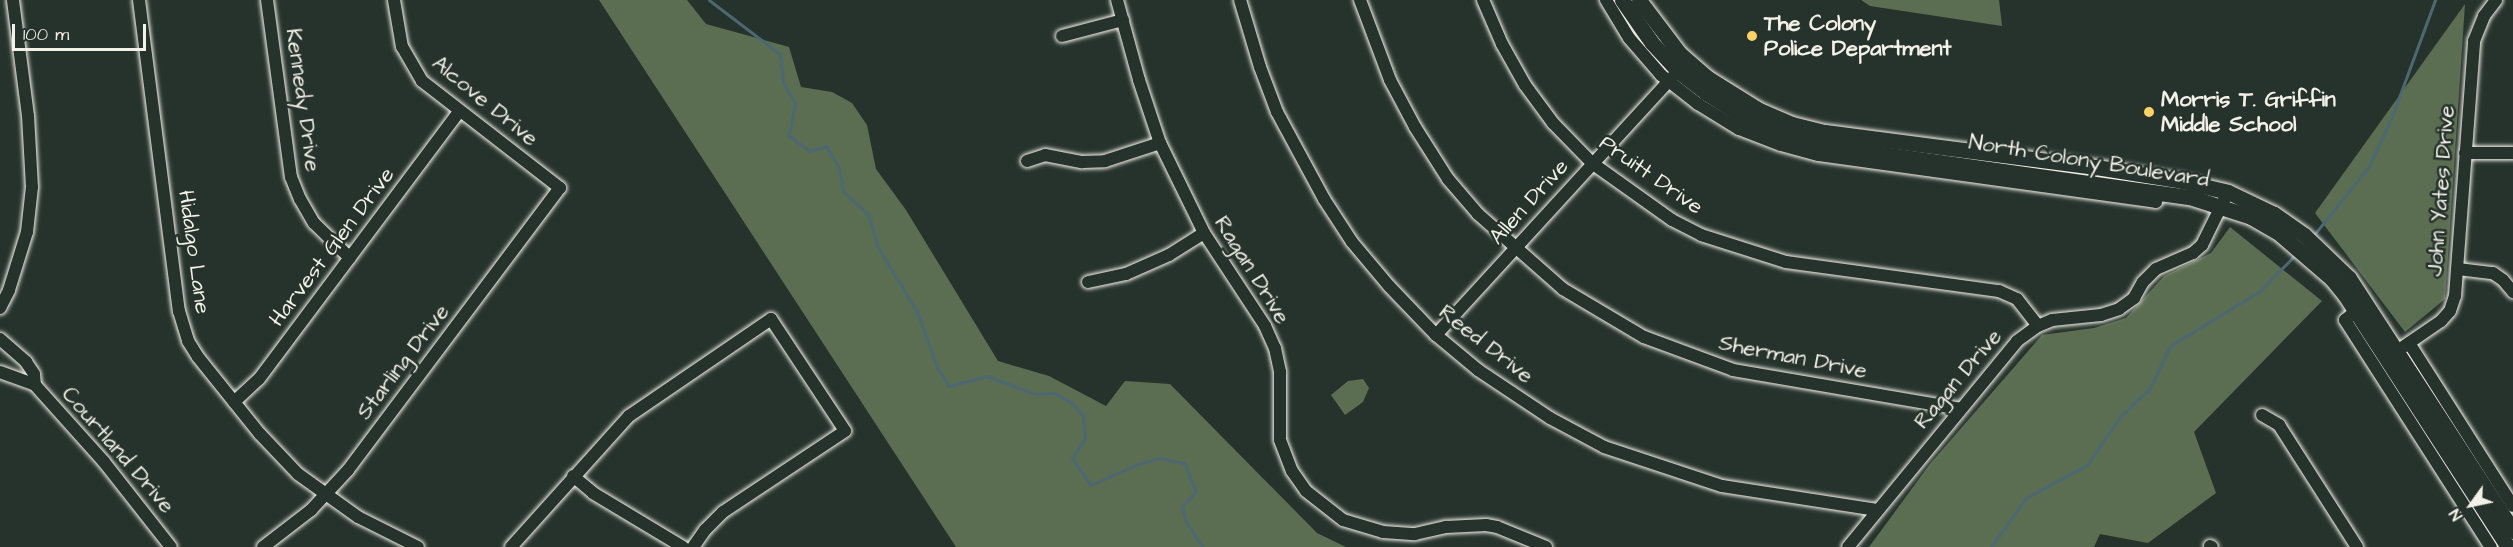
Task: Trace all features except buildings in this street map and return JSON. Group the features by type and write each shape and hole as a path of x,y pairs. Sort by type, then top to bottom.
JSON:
{"main road":[{"name":"North Colony Boulevard","path":"1622,0 1652,43 1678,71 1706,93 1747,119 1788,135 1832,147 2158,192 2225,199 2280,234 2332,279 2356,311 2398,351 2508,547"},
{"name":"North Colony Boulevard","path":"1639,0 1663,34 1678,71 1728,93 1759,110 1814,129 2096,167 2225,199 2274,214 2304,235 2349,278 2513,531"}],"street":[{"path":"0,308 9,290 27,232 32,187 28,116 13,0"},
{"name":"Hidalgo Lane","path":"139,0 181,321 194,352 279,455 325,495 364,521 418,547"},
{"name":"Kennedy Drive","path":"267,0 286,153 294,184 305,210 319,230 350,258"},
{"name":"Alcove Drive","path":"394,0 400,42 411,66 428,88 560,188"},
{"name":"Ragan Drive","path":"1117,0 1160,143 1204,233 1265,326 1280,372 1278,415 1283,453 1292,471 1316,500 1343,520 1383,532 1415,534 1446,527 1497,526 1546,547"},
{"name":"Reed Drive","path":"1240,0 1260,67 1277,112 1323,200 1352,242 1389,286 1436,335 1478,370 1529,405 1604,447 1722,486 1877,510"},
{"name":"Sherman Drive","path":"1360,0 1390,80 1415,127 1448,179 1478,214 1563,289 1644,337 1733,370 1960,409"},
{"name":"Pruitt Drive","path":"1483,0 1502,44 1525,85 1553,123 1592,164 1648,204 1701,235 1786,262 1999,291 2017,299 2038,326"},
{"path":"1606,0 1629,38 1678,71"},
{"name":"John Yates Drive","path":"2398,351 2431,330 2450,311 2458,269 2474,41 2484,16 2496,0"},
{"path":"1062,36 1123,20"},
{"name":"Allen Drive","path":"1436,335 1678,71"},
{"name":"Harvest Glen Drive","path":"234,402 259,379 459,112"},
{"path":"1027,161 1045,155 1082,162 1105,161 1160,143"},
{"path":"2465,153 2513,153"},
{"name":"Starling Drive","path":"263,547 325,495 356,461 560,188"},
{"name":"Ragan Drive","path":"1848,547 2002,356 2038,326 2052,320 2101,315 2119,309 2134,298 2143,282 2156,269 2193,253 2202,245 2225,199"},
{"path":"1088,282 1126,274 1169,255 1204,233"},
{"path":"2458,269 2493,273 2503,280 2513,292"},
{"path":"2356,311 2345,320 2491,547"},
{"path":"512,547 611,433 641,405 771,319 845,431 723,512 703,532 693,547"},
{"name":"Courtland Drive","path":"0,339 26,362 34,375 35,385"},
{"path":"2398,351 2513,506"},
{"name":"Courtland Drive","path":"0,372 35,385 174,546"},
{"path":"2262,415 2279,425 2357,547"},
{"path":"573,476 596,495 683,547"}],"green space":[{"path":"599,0 687,0 706,24 789,47 801,87 832,92 852,103 867,125 876,169 906,210 998,361 1049,376 1106,406 1125,381 1170,384 1317,533 1346,547 956,547"},
{"path":"1861,0 1999,0 2002,26 1870,6"},
{"path":"2465,4 2445,299 2405,332 2315,213"},
{"path":"2230,227 2322,301 2194,432 2216,493 2148,543 2100,534 2094,547 1869,547 1930,464 2042,335 2094,328 2126,318 2164,276 2211,253"},
{"path":"1363,379 1369,388 1363,402 1345,415 1331,395 1348,381"}],"waterway":[{"path":"709,0 780,54 783,82 795,104 789,136 810,151 826,146 839,168 843,191 868,214 879,249 917,312 937,367 949,386 987,376 1035,394 1054,393 1072,403 1083,416 1085,438 1072,458 1091,485 1135,465 1160,458 1184,463 1196,491 1182,506 1186,522 1202,547"},
{"path":"2313,236 2369,166 2391,119 2435,0"},
{"path":"1991,547 2026,498 2087,465 2120,417 2150,388 2170,346 2260,291 2296,254"}],"place":[{"name":"The Colony Police Department","path":"1752,36"},
{"name":"Morris T. Griffin Middle School","path":"2149,112"}]}
